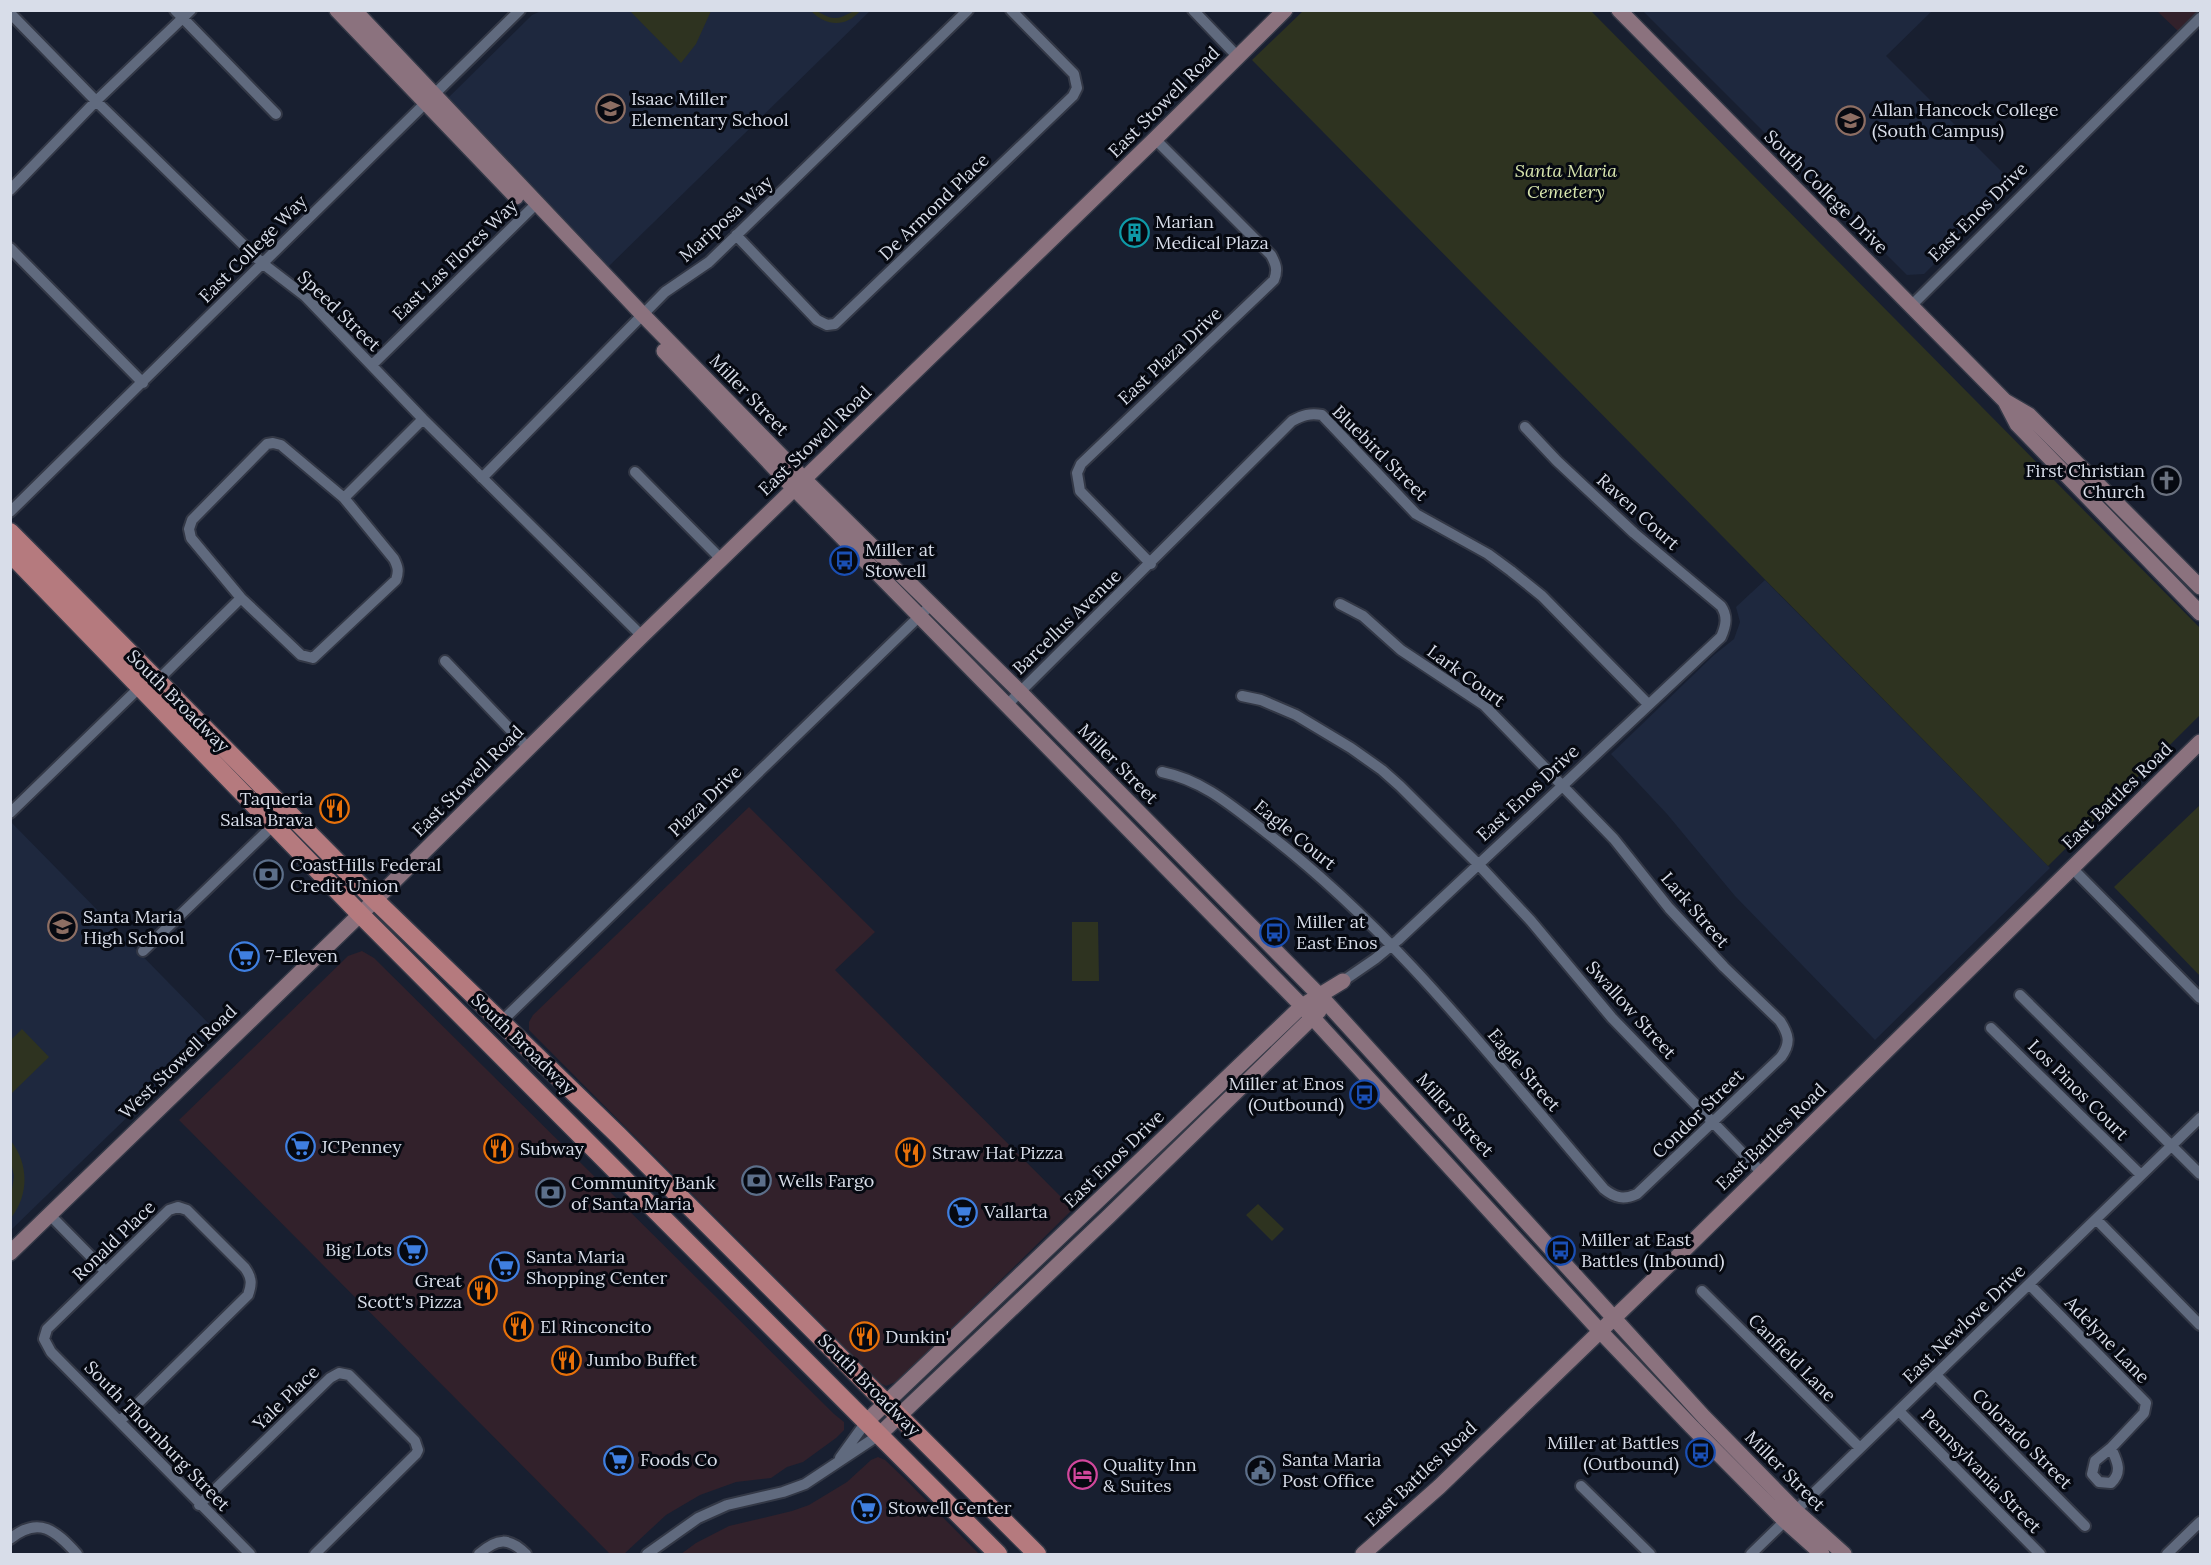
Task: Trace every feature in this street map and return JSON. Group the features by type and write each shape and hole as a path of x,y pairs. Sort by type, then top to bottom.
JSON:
{"main road":[{"name":"South Broadway","path":"12,543 280,818 360,914 998,1554"},
{"name":"South Broadway","path":"280,818 375,900 501,1022 1037,1554"}],"street":[{"name":"Miller Street","path":"336,10 428,99 533,207 1007,705 1302,1006 1599,1330 1791,1516 1844,1554"},
{"name":"Miller Street","path":"354,10 428,99"},
{"name":"East College Way","path":"10,512 520,10"},
{"name":"Mariposa Way","path":"482,478 665,292 709,261 968,10"},
{"name":"De Armond Place","path":"736,235 816,320 827,325 835,324 1073,96 1077,88 1074,74 1011,10"},
{"path":"1193,10 1237,56"},
{"name":"East Stowell Road","path":"375,900 642,636 1285,10"},
{"name":"South College Drive","path":"1619,10 2005,401 2029,415 2200,587"},
{"name":"Speed Street","path":"10,13 96,101 262,262 305,296 423,419 642,636"},
{"path":"10,190 183,13 276,114"},
{"name":"East Enos Drive","path":"1911,306 2200,18"},
{"name":"East Plaza Drive","path":"1151,564 1080,491 1077,473 1089,455 1274,280 1277,273 1272,255 1155,139"},
{"name":"East Las Flores Way","path":"372,365 533,207"},
{"path":"10,248 143,383"},
{"name":"South College Drive","path":"2005,401 2017,424 2200,613"},
{"name":"Bluebird Street","path":"1151,564 1292,421 1302,416 1322,415 1416,514 1488,554 1542,596 1648,704"},
{"path":"344,498 423,419"},
{"name":"Raven Court","path":"1525,427 1557,461 1634,533 1721,606 1725,611 1726,621"},
{"path":"267,444 281,445 344,498 398,566 399,573 396,580 313,658 302,655 241,598 191,538 189,529 192,520 267,444"},
{"path":"635,472 721,559"},
{"name":"Miller Street","path":"799,484 932,604 1322,998 1704,1417 1822,1554"},
{"name":"Barcellus Avenue","path":"1007,705 1151,564"},
{"path":"10,813 241,598"},
{"name":"Plaza Drive","path":"501,1022 932,604"},
{"name":"Lark Court","path":"1340,604 1363,616 1401,650 1484,705 1564,786"},
{"name":"East Enos Drive","path":"872,1429 1302,1006 1322,998 1392,946 1720,637 1726,621"},
{"path":"445,661 528,748"},
{"name":"Swallow Street","path":"1242,696 1267,702 1296,716 1367,759 1400,786 1479,865 1531,921 1612,1018 1762,1173"},
{"name":"East Battles Road","path":"1363,1554 1439,1487 2200,742"},
{"name":"Eagle Court","path":"1162,772 1183,777 1208,789 1227,802 1299,858 1359,912 1392,946"},
{"name":"Lark Street","path":"1564,786 1614,839 1669,908 1780,1022 1789,1038 1786,1050 1781,1057"},
{"path":"143,951 280,818"},
{"path":"2072,867 2200,998"},
{"name":"West Stowell Road","path":"10,1253 375,900"},
{"name":"Eagle Street","path":"1392,946 1457,1014 1604,1189 1613,1197 1623,1199 1637,1194"},
{"path":"2020,995 2200,1174"},
{"name":"East Enos Drive","path":"893,1409 1116,1209 1313,1018 1322,998"},
{"name":"Los Pinos Court","path":"1991,1028 2141,1175"},
{"name":"Condor Street","path":"1637,1194 1781,1057"},
{"name":"East Newlove Drive","path":"1751,1554 2200,1118"},
{"name":"Ronald Place","path":"44,1339 47,1329 169,1210 178,1208 188,1210 245,1268 250,1275 252,1285 248,1295 120,1420"},
{"path":"50,1215 105,1271"},
{"path":"2096,1219 2200,1325"},
{"name":"Adelyne Lane","path":"2029,1284 2146,1403 2145,1413 2111,1448"},
{"name":"Canfield Lane","path":"1702,1291 1860,1448"},
{"name":"South Thornburg Street","path":"44,1339 51,1352 249,1554"},
{"name":"Yale Place","path":"200,1505 330,1377 339,1373 349,1375 415,1441 418,1450 315,1554"},
{"name":"Colorado Street","path":"1936,1375 2085,1526"},
{"name":"Pennsylvania Street","path":"1899,1411 2040,1554"},
{"path":"647,1554 698,1518 738,1502 783,1492 805,1484 837,1463 872,1429"},
{"path":"837,1463 872,1429"},
{"path":"1581,1486 1650,1554"},
{"path":"2167,1554 2200,1522"},
{"path":"10,1539 21,1531 33,1527 44,1527 54,1532 74,1551"},
{"path":"479,1554 498,1541 508,1541 518,1545 526,1554"}],"shaded area":[{"path":"2200,10 2178,31 2157,11"},
{"path":"541,11 870,11 608,267 449,102 449,97 532,15"},
{"name":"Allan Hancock College (South Campus)","path":"1643,11 1932,11 1886,56 2014,184 1924,274 1907,275"},
{"path":"1765,580 2050,868 1875,1040 1735,896 1667,814 1611,754 1714,655 1734,639 1740,622 1736,607"},
{"path":"749,807 875,932 835,970 1073,1209 898,1381 886,1386 880,1383 529,1030 529,1022 533,1015"},
{"name":"Santa Maria High School","path":"11,822 216,1031 11,1230"},
{"name":"Santa Maria Shopping Center","path":"362,951 374,958 844,1422 844,1430 836,1438 803,1462 787,1467 771,1478 736,1482 700,1495 666,1515 624,1554 610,1554 179,1120 348,956"},
{"name":"Stowell Center","path":"878,1457 885,1460 907,1481 979,1554 681,1554 696,1543 729,1526 809,1505 847,1482 871,1460"}],"green space":[{"path":"630,11 711,11 696,44 681,63"},
{"path":"811,11 835,18 860,11 848,20 836,23 823,20"},
{"name":"Santa Maria Cemetery","path":"1303,11 1591,11 2200,628 2200,715 2048,866 1252,60"},
{"path":"2200,805 2200,976 2114,887"},
{"path":"1072,922 1098,922 1099,981 1072,981"},
{"path":"22,1029 49,1057 11,1094 11,1040"},
{"path":"11,1141 24,1169 24,1190 11,1218 14,1176"},
{"path":"1258,1204 1284,1229 1272,1241 1246,1215"}],"place":[{"name":"Isaac Miller Elementary School","path":"610,109"},
{"name":"Allan Hancock College (South Campus)","path":"1851,120"},
{"name":"Marian Medical Plaza","path":"1134,232"},
{"name":"First Christian Church","path":"2166,481"},
{"name":"Miller at Stowell","path":"844,560"},
{"name":"Taqueria Salsa Brava","path":"334,809"},
{"name":"CoastHills Federal Credit Union","path":"269,875"},
{"name":"Santa Maria High School","path":"62,927"},
{"name":"Miller at East Enos","path":"1275,932"},
{"name":"7-Eleven","path":"245,956"},
{"name":"Miller at Enos (Outbound)","path":"1365,1094"},
{"name":"JCPenney","path":"300,1147"},
{"name":"Subway","path":"499,1149"},
{"name":"Straw Hat Pizza","path":"911,1153"},
{"name":"Wells Fargo","path":"757,1181"},
{"name":"Community Bank of Santa Maria","path":"550,1193"},
{"name":"Vallarta","path":"963,1212"},
{"name":"Big Lots","path":"413,1250"},
{"name":"Miller at East Battles (Inbound)","path":"1560,1250"},
{"name":"Santa Maria Shopping Center","path":"505,1267"},
{"name":"Great Scott's Pizza","path":"483,1291"},
{"name":"El Rinconcito","path":"519,1327"},
{"name":"Dunkin'","path":"864,1337"},
{"name":"Jumbo Buffet","path":"566,1360"},
{"name":"Miller at Battles (Outbound)","path":"1700,1453"},
{"name":"Foods Co","path":"619,1460"},
{"name":"Santa Maria Post Office","path":"1261,1470"},
{"name":"Quality Inn & Suites","path":"1082,1475"},
{"name":"Stowell Center","path":"867,1508"}]}
